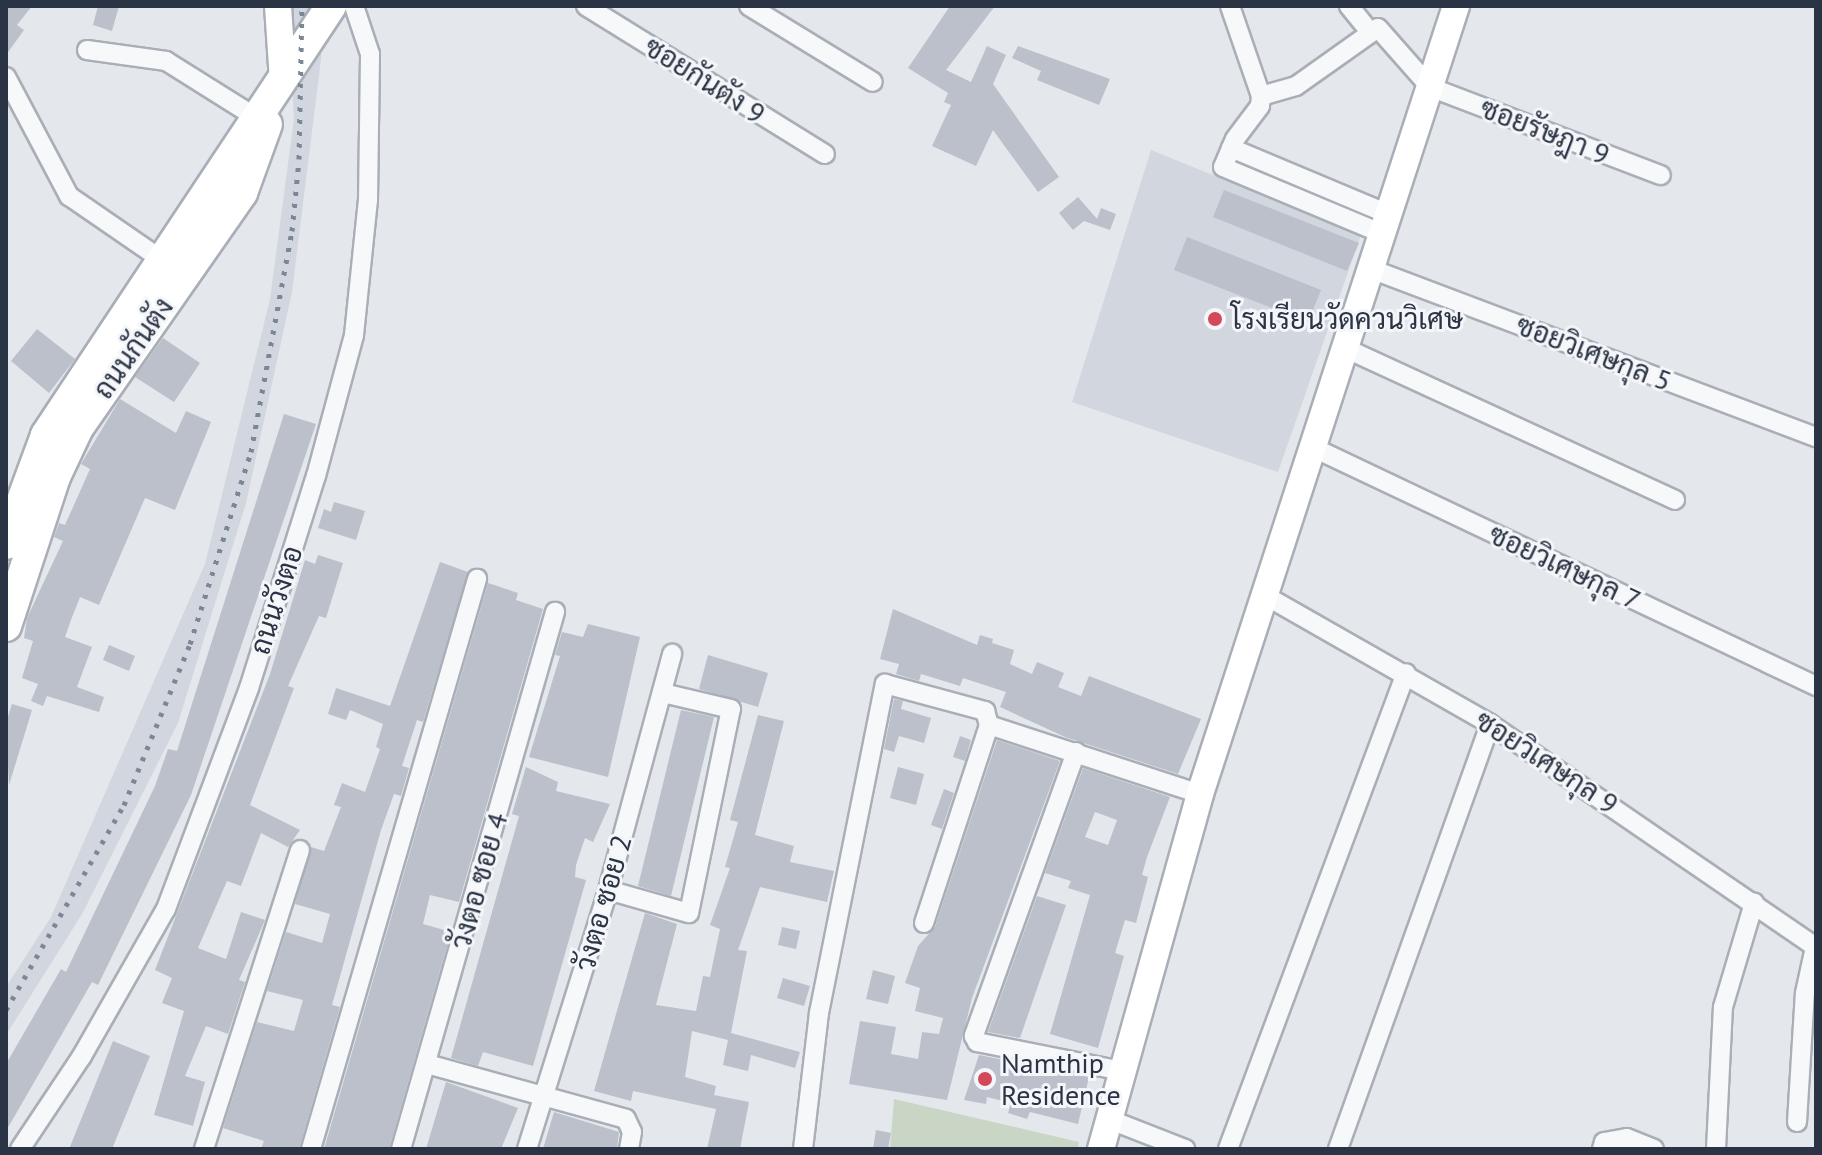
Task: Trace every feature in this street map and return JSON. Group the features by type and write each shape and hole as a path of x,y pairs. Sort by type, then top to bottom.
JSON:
{"main road":[{"name":"ถนนกันตัง","path":"6,544 46,435 331,6"},
{"name":"ถนนกันตัง","path":"6,626 55,477 78,428 242,193 283,81"}],"street":[{"path":"278,6 283,81"},
{"name":"ถนนวังตอ","path":"20,1149 82,1056 166,909 249,688 316,476 354,335 368,200 370,54 354,6"},
{"name":"ซอยกันตัง 9","path":"586,6 825,154"},
{"path":"749,6 873,82"},
{"path":"1230,6 1261,96 1260,106 1231,148 1223,167 1385,223"},
{"path":"1349,6 1369,31"},
{"path":"1101,1149 1200,794 1456,6"},
{"path":"1261,96 1296,86 1369,31 1385,31 1430,87"},
{"path":"87,50 166,61 257,118"},
{"path":"6,77 69,196 162,260"},
{"name":"ซอยรัษฎา 9","path":"1430,87 1661,175"},
{"name":"ซอยวิเศษกุล 5","path":"1371,269 1816,437"},
{"path":"1347,349 1675,500"},
{"name":"ซอยวิเศษกุล 7","path":"1314,448 1816,686"},
{"path":"311,1149 477,579"},
{"name":"ซอยวิเศษกุล 9","path":"1266,596 1406,673 1490,724 1816,947"},
{"name":"วังตอ ซอย 4","path":"401,1149 555,612"},
{"name":"วังตอ ซอย 2","path":"527,1149 608,890 672,654"},
{"path":"1228,1149 1406,673"},
{"path":"803,1149 819,1013 885,684 985,711 991,719 924,923"},
{"path":"608,890 689,913 731,709 663,693"},
{"path":"1338,1149 1490,724"},
{"path":"989,725 1200,794"},
{"path":"1076,752 974,1036 977,1042 1122,1071"},
{"path":"204,1149 300,850"},
{"path":"1716,1149 1723,1007 1754,903"},
{"path":"1797,1122 1805,993 1816,947"},
{"path":"427,1064 626,1119 632,1132 629,1149"},
{"path":"1108,1119 1185,1149"},
{"path":"1602,1149 1604,1142 1627,1138 1654,1149"}],"shaded area":[{"path":"288,6 321,6 321,59 292,292 246,503 178,723 82,914 6,1035 6,987 51,917 205,564 270,299 294,119"},
{"name":"โรงเรียนวัดควนวิเศษ","path":"1151,150 1361,235 1278,472 1072,402"}],"green space":[{"path":"894,1099 1079,1142 1078,1149 890,1149"}],"building":[{"path":"6,6 32,6 17,25 24,30 6,55"},
{"path":"98,6 119,6 112,31 93,25"},
{"path":"950,6 995,6 946,70 971,82 987,46 1006,55 993,84 1059,177 1038,192 993,130 976,166 932,146 951,105 944,102 948,93 908,68"},
{"path":"1018,46 1110,79 1099,105 1037,80 1041,71 1012,58"},
{"path":"1224,190 1359,243 1347,271 1213,217"},
{"path":"1078,197 1097,219 1101,208 1116,214 1110,230 1084,221 1073,230 1059,213"},
{"path":"1187,237 1321,290 1308,322 1174,270"},
{"path":"37,329 75,359 49,393 11,361"},
{"path":"163,338 200,363 174,402 135,377"},
{"path":"120,399 176,433 186,411 211,422 175,510 145,498 99,605 80,597 71,620 65,637 92,647 77,687 104,697 99,712 47,696 43,706 31,701 38,684 22,678 33,641 24,638 27,618 63,541 54,537 59,523 65,525 90,469 81,464"},
{"path":"284,414 316,424 191,795 98,985 92,982 6,1131 6,1064 61,969 66,972 155,786 168,749 177,751"},
{"path":"334,502 365,511 356,540 318,528 324,509 331,512"},
{"path":"318,555 343,563 326,618 319,616 288,686 294,688 250,805 300,830 288,847 261,833 241,886 227,881 198,948 226,959 241,912 265,920 239,980 245,982 228,1034 206,1026 185,1076 205,1082 193,1126 154,1115 184,1011 162,1003 172,978 155,970 270,674 305,560 315,564"},
{"path":"440,562 468,572 423,722 417,720 402,766 409,768 401,796 394,794 381,830 332,1005 340,1007 299,1149 261,1149 264,1141 223,1128 257,1022 294,1031 303,1000 267,991 286,932 322,943 330,914 295,904 311,847 324,851 341,807 334,805 342,783 365,792 380,749 376,747 383,724 350,710 346,720 328,714 336,688 390,706"},
{"path":"488,583 518,593 516,600 543,609 459,902 430,895 423,924 451,932 389,1149 324,1149"},
{"path":"893,609 977,645 980,635 993,639 992,643 1014,650 1010,664 1032,674 1037,662 1064,673 1058,687 1081,696 1089,676 1201,719 1178,774 1065,737 1000,707 1006,692 963,678 960,686 921,674 919,681 896,674 899,664 880,659"},
{"path":"588,624 640,637 608,777 529,757 560,656 555,655 562,632 583,637"},
{"path":"109,645 135,656 129,671 103,660"},
{"path":"708,655 768,673 758,707 699,689"},
{"path":"894,699 903,701 901,709 931,718 924,743 899,736 894,752 884,749"},
{"path":"12,704 32,710 9,785 6,723"},
{"path":"681,710 714,717 671,896 638,886"},
{"path":"758,715 784,721 755,835 794,846 790,862 834,871 827,902 760,887 738,950 747,951 731,1033 800,1052 795,1068 751,1055 748,1071 723,1065 728,1040 692,1031 685,1077 716,1086 714,1095 749,1102 740,1149 707,1149 716,1109 633,1091 631,1101 594,1091 645,913 677,924 656,1005 696,1011 703,976 710,977 720,929 710,925 730,868 725,867 738,822 730,820"},
{"path":"960,736 971,740 965,761 953,757"},
{"path":"997,740 1060,761 972,998 947,1100 849,1084 860,1021 896,1027 891,1054 918,1059 922,1032 939,1034 943,1018 915,1011 920,988 905,983 918,946 935,927"},
{"path":"526,767 558,782 556,791 610,804 593,842 585,838 576,865 575,877 586,880 533,1066 483,1052 478,1066 451,1058 519,816 512,814"},
{"path":"898,767 924,774 916,805 890,798"},
{"path":"1083,768 1170,797 1142,875 1148,877 1136,923 1125,920 1115,953 1124,956 1098,1048 1050,1034 1090,895 1068,888 1071,881 1045,873","holes":["1095,812 1117,820 1108,845 1085,837"]},
{"path":"944,789 954,793 942,829 931,825"},
{"path":"1037,896 1066,905 1020,1038 988,1032"},
{"path":"782,927 800,931 796,949 778,945"},
{"path":"873,970 895,976 888,1004 866,999"},
{"path":"783,978 810,986 804,1006 777,998"},
{"path":"113,1041 150,1056 112,1149 69,1149"},
{"path":"979,1055 1089,1077 1078,1124 1030,1112 1027,1119 1008,1113 1011,1103 987,1097 986,1104 964,1100"},
{"path":"446,1082 518,1108 501,1149 426,1149"},
{"path":"554,1112 619,1132 617,1149 543,1149"},
{"path":"876,1130 891,1133 888,1149 873,1149"}],"railway":[{"path":"6,1010 124,805 190,644 251,452 292,231 299,159 302,6"}],"place":[{"name":"โรงเรียนวัดควนวิเศษ","path":"1215,319"},
{"name":"Namthip Residence","path":"985,1079"}]}
